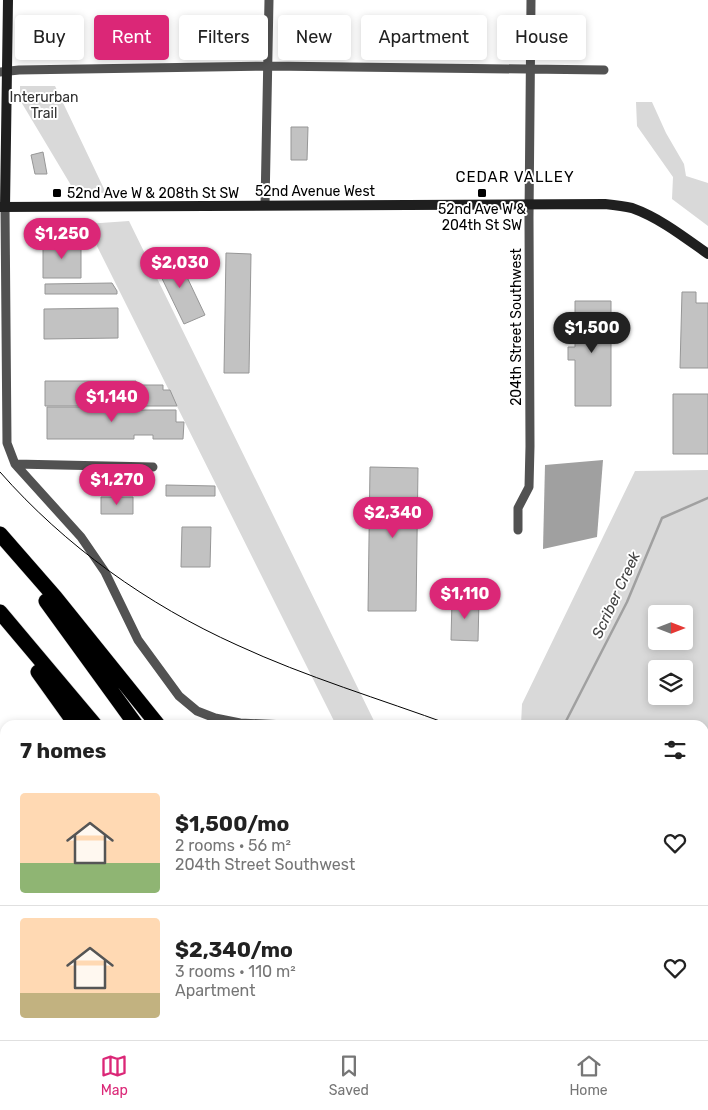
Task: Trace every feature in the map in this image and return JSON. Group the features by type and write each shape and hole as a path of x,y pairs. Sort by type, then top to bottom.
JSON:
{"highway":[{"path":"0,536 132,720"},
{"path":"0,536 55,597 154,720"},
{"path":"0,612 91,720"},
{"path":"0,617 72,720"}],"street":[{"path":"8,0 4,72 3,207 7,443 15,464 81,536 105,572 138,640 179,696 197,711 223,720"},
{"path":"265,205 269,0"},
{"name":"204th Street Southwest","path":"518,530 518,508 529,486 529,203 532,0"},
{"path":"4,72 19,70 269,66 604,70"},
{"name":"52nd Avenue West","path":"3,207 591,203 630,208 662,222 708,254"},
{"path":"15,464 153,467"}],"green space":[{"name":"Interurban Trail","path":"20,86 55,86 106,193 75,192 20,100"},
{"path":"636,102 652,102 666,133 684,164 686,176 708,183 708,226 672,199 673,177 637,126"},
{"path":"129,221 374,720 334,720 86,224"},
{"path":"708,470 708,720 521,720 522,704 635,471"}],"shaded area":[{"path":"603,460 597,537 543,549 545,465"}],"building":[{"path":"291,127 308,127 307,160 291,160"},
{"path":"43,152 47,174 35,174 31,155"},
{"path":"43,241 81,241 81,278 43,278"},
{"path":"226,253 251,254 249,373 224,373"},
{"path":"176,254 205,315 184,324 155,264"},
{"path":"112,283 117,294 45,294 45,284"},
{"path":"682,292 696,292 696,303 708,303 708,368 680,368"},
{"path":"575,301 611,301 611,406 575,406 575,360 568,360 568,347 575,347"},
{"path":"118,308 118,338 44,339 44,309"},
{"path":"45,381 136,381 136,385 163,385 163,390 170,390 177,406 45,406"},
{"path":"673,394 708,394 708,454 673,454"},
{"path":"47,407 133,407 133,410 176,410 176,422 184,422 183,439 153,439 153,435 134,435 134,439 47,439"},
{"path":"370,467 418,468 416,611 368,611"},
{"path":"166,485 215,486 215,496 166,496"},
{"path":"101,497 133,497 133,514 101,514"},
{"path":"182,527 211,527 210,567 181,567"},
{"path":"452,599 479,600 478,641 451,640"}],"waterway":[{"name":"Scriber Creek","path":"567,720 627,602 662,518 708,498"}],"tram line":[{"path":"0,472 52,525 80,549 140,592 172,612 263,657 437,720"}],"place":[{"name":"52nd Ave W & 208th St SW","path":"57,193"},
{"name":"52nd Ave W & 204th St SW","path":"482,193"}],"district":[{"name":"CEDAR VALLEY","path":"515,177"}]}
